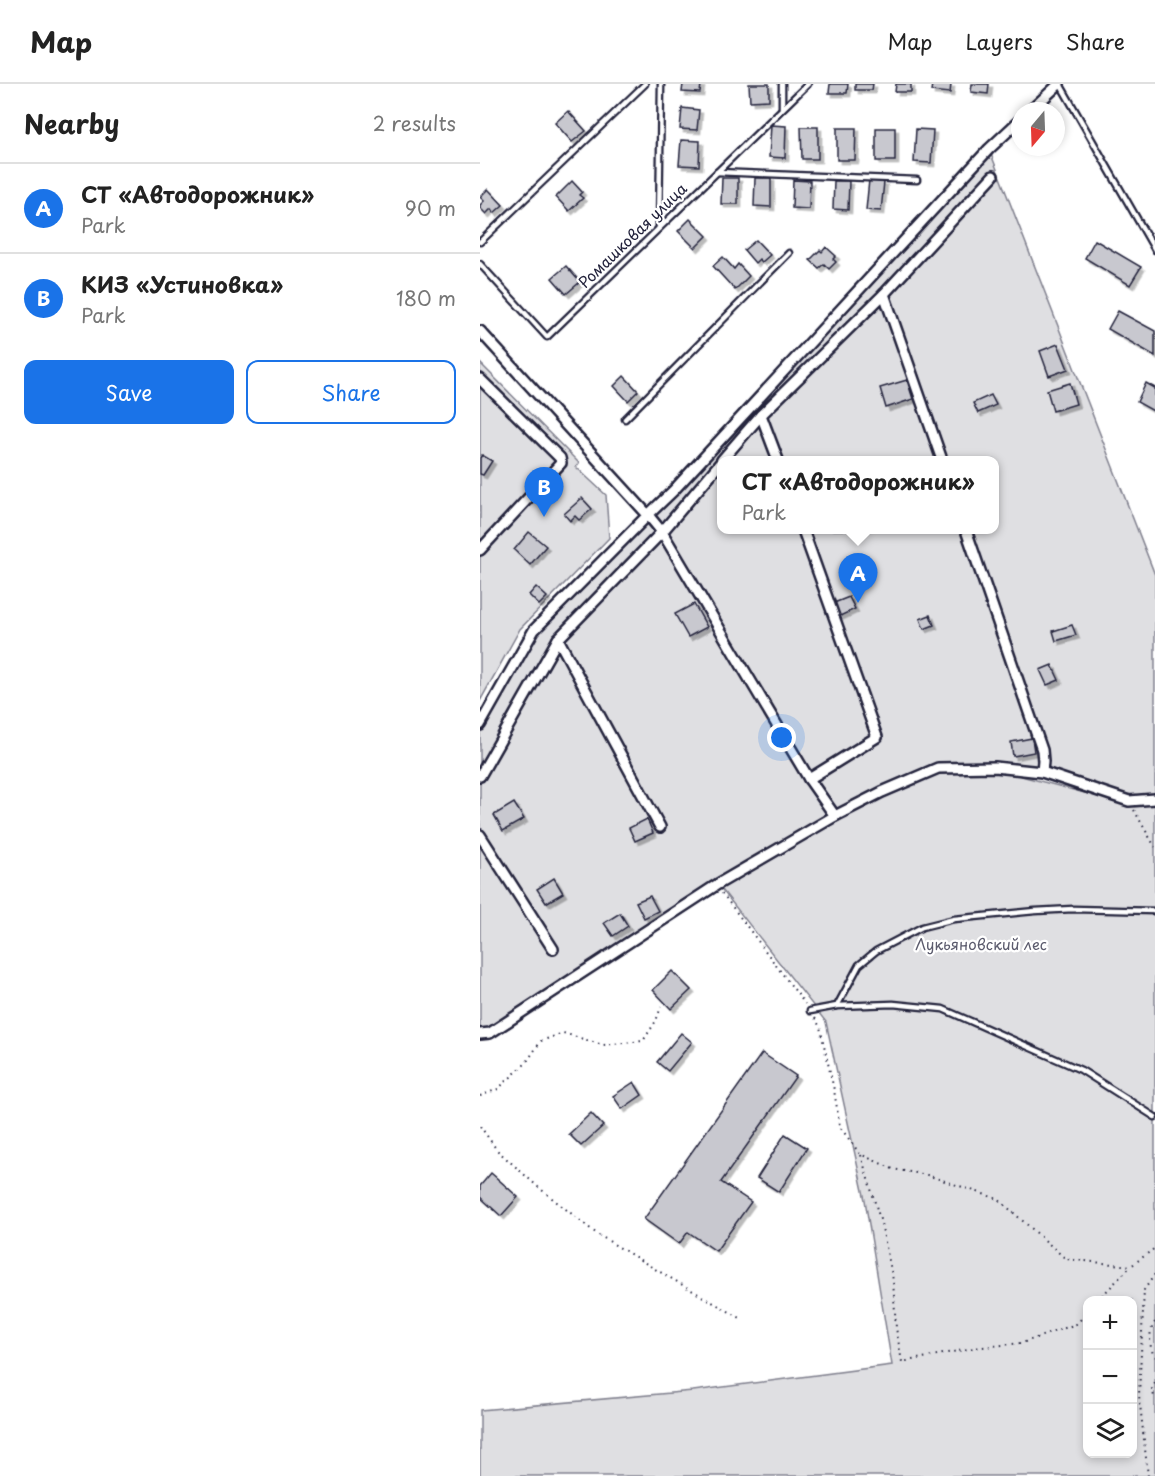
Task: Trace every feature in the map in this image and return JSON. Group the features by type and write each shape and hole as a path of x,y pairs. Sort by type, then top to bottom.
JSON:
{"street":[{"path":"1040,102 1059,84"},
{"path":"480,725 534,630 673,491 989,149 1011,128"},
{"path":"726,456 761,415 884,294 993,176"},
{"path":"884,294 941,456"},
{"path":"480,331 662,532 809,779 835,816"},
{"path":"480,379 560,458 561,463 480,550"},
{"path":"761,415 776,456"},
{"path":"480,776 558,639 662,532 717,467"},
{"path":"804,534 877,737 809,779"},
{"path":"967,534 1042,750 1042,772"},
{"path":"558,639 660,827"},
{"path":"480,1034 490,1033 716,885 835,816 882,792 938,768 995,767 1042,772 1129,801 1155,799"},
{"path":"480,835 553,949"}],"lane":[{"path":"480,242 645,84"},
{"path":"659,228 661,84"},
{"path":"782,84 782,109"},
{"name":"Ромашковая улица","path":"480,264 547,337 807,84"},
{"path":"1059,84 1155,250"},
{"path":"717,172 917,180"},
{"path":"625,419 789,253"},
{"path":"837,1006 859,964 876,951 922,927 954,919 1035,911 1155,910"},
{"path":"810,1011 837,1006 893,1004 943,1009 1081,1070 1155,1117"}],"path":[{"path":"1129,801 1155,847"},
{"path":"716,885 820,1027 840,1127 860,1154 881,1223 893,1280 896,1328 902,1362 973,1348 1022,1342 1076,1324 1083,1317"},
{"path":"480,1095 498,1089 526,1063 541,1041 563,1033 603,1045 643,1041 656,1021 661,1007"},
{"path":"480,1126 497,1150 538,1187 597,1234 742,1319"},
{"path":"860,1154 892,1169 927,1175 998,1199 1066,1259 1131,1266"},
{"path":"1102,1296 1131,1266 1155,1248"},
{"path":"1148,1476 1139,1395 1144,1290 1155,1274"},
{"path":"1155,1322 1150,1329 1151,1352 1155,1357"},
{"path":"1155,1383 1152,1389 1155,1400"}],"green space":[{"path":"989,149 1155,575 1155,795 1129,796 1042,769 938,766 833,815 480,1034 480,725 534,630 648,515"},
{"path":"480,363 579,463 576,467 606,495 609,538 520,629 480,701"},
{"name":"Лукьяновский лес","path":"995,769 1129,805 1155,802 1155,1476 480,1476 480,1410 693,1391 892,1365 865,1200 826,1022 719,886 854,809 939,770"}],"building":[{"path":"683,84 701,84 700,93 682,92"},
{"path":"749,84 769,84 769,100 750,101"},
{"path":"830,84 848,84 847,93 829,93"},
{"path":"855,84 873,84 872,90 855,90"},
{"path":"896,84 911,84 911,92 895,92"},
{"path":"932,84 951,84 950,93 931,91"},
{"path":"972,84 989,84 988,94 971,92"},
{"path":"682,108 699,110 697,130 680,129"},
{"path":"568,111 586,131 572,142 555,123"},
{"path":"771,125 786,126 785,158 769,157"},
{"path":"801,127 818,127 818,159 802,159"},
{"path":"837,128 856,128 855,160 837,160"},
{"path":"876,128 895,128 895,161 876,161"},
{"path":"916,129 933,130 931,163 914,162"},
{"path":"681,140 700,141 699,166 679,165"},
{"path":"722,178 738,178 738,204 721,204"},
{"path":"755,178 771,178 771,207 754,206"},
{"path":"793,180 810,181 809,209 792,208"},
{"path":"869,180 884,182 881,211 866,210"},
{"path":"572,181 582,192 579,195 583,198 569,211 556,197"},
{"path":"834,181 849,181 848,210 833,209"},
{"path":"488,189 503,205 494,213 491,209 486,214 480,208 484,201 480,197"},
{"path":"690,219 707,236 695,248 678,231"},
{"path":"756,240 770,255 762,262 759,259 755,263 744,250"},
{"path":"1095,240 1141,267 1130,285 1085,258"},
{"path":"826,247 836,256 833,259 836,262 829,269 824,264 819,268 810,260"},
{"path":"723,257 734,269 738,264 749,276 735,290 713,266"},
{"path":"566,266 580,282 566,294 552,278"},
{"path":"1118,311 1155,331 1155,356 1108,329"},
{"path":"1058,344 1068,369 1049,376 1040,351"},
{"path":"624,376 638,391 628,401 614,386"},
{"path":"907,380 913,399 886,408 880,388"},
{"path":"1070,383 1076,404 1053,411 1047,390"},
{"path":"1146,383 1155,388 1155,412 1137,402"},
{"path":"991,395 996,405 978,413 973,403"},
{"path":"482,455 492,461 483,475 480,474"},
{"path":"582,498 592,509 579,520 575,516 570,521 564,514"},
{"path":"529,532 546,546 530,565 514,550"},
{"path":"536,587 547,597 539,605 529,595"},
{"path":"849,597 855,609 840,616 834,603"},
{"path":"694,604 707,627 688,637 675,614"},
{"path":"930,615 934,625 924,629 920,619"},
{"path":"1072,625 1076,635 1056,641 1053,631"},
{"path":"1052,665 1059,680 1047,685 1040,670"},
{"path":"1032,738 1034,752 1013,756 1011,742"},
{"path":"514,803 524,819 503,831 494,815"},
{"path":"647,819 653,833 635,841 629,828"},
{"path":"554,878 563,893 546,903 537,889"},
{"path":"650,896 658,911 644,918 636,902"},
{"path":"620,913 628,926 613,936 604,923"},
{"path":"672,971 691,990 671,1009 653,990"},
{"path":"681,1033 692,1042 668,1071 657,1062"},
{"path":"762,1053 796,1076 721,1182 751,1202 716,1251 688,1232 679,1244 644,1219"},
{"path":"634,1082 642,1095 622,1109 613,1096"},
{"path":"591,1113 603,1126 581,1146 569,1134"},
{"path":"785,1134 807,1148 779,1192 757,1178"},
{"path":"491,1173 518,1197 501,1216 480,1197 480,1186"}],"place":[{"name":"КИЗ «Устиновка»","path":"544,517"},
{"name":"СТ «Автодорожник»","path":"858,603"}]}
